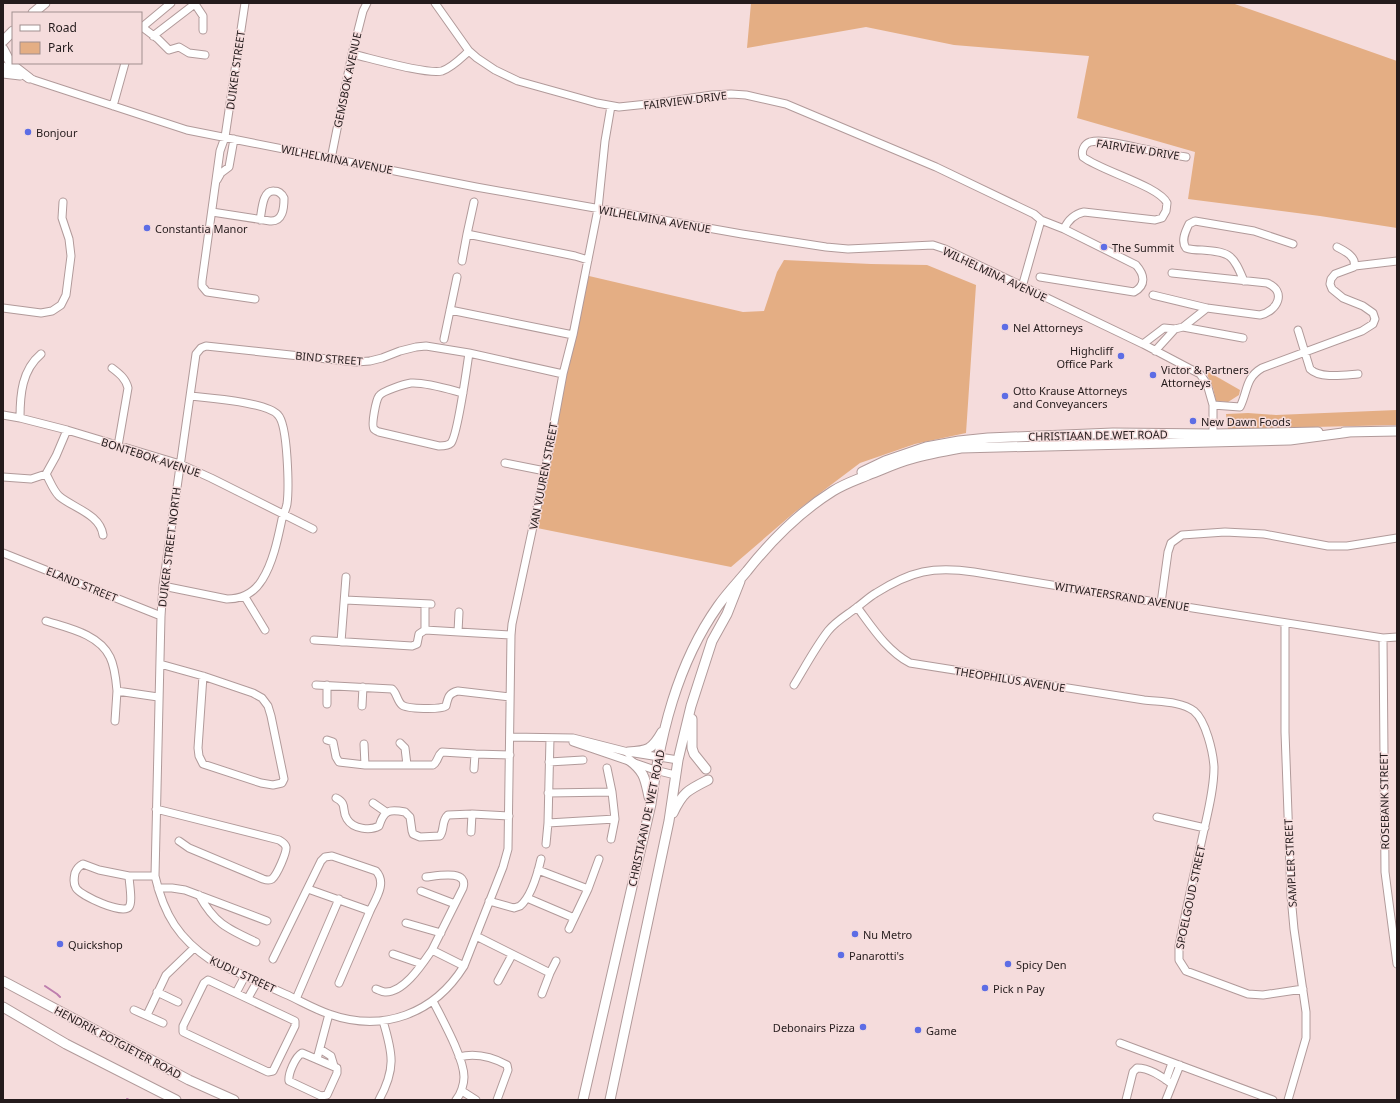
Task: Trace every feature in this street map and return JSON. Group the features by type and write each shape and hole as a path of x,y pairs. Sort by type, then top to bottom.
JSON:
{"main road":[{"path":"34,12 46,3"},
{"path":"3,41 12,32"},
{"path":"3,49 11,64 27,77"},
{"name":"CHRISTIAAN DE WET ROAD","path":"582,1100 651,804 655,770 674,694 699,637 725,596 756,560 800,516 833,491 855,479 910,459 961,448 1213,438 1290,440 1350,432 1397,431"},
{"name":"CHRISTIAAN DE WET ROAD","path":"610,1100 668,821 678,760 691,706 712,641 727,614 742,576"},
{"path":"691,706 692,748 696,758 706,769"},
{"path":"651,804 644,776 639,767 628,756 652,747 666,726"},
{"path":"668,821 683,794 708,780"},
{"name":"HENDRIK POTGIETER ROAD","path":"3,981 190,1080 234,1100"},
{"path":"3,1007 66,1044 176,1100"}],"street":[{"path":"142,27 171,3"},
{"path":"152,36 196,3 203,16 203,30"},
{"name":"DUIKER STREET","path":"245,3 225,137 220,148 202,286 207,292 255,299"},
{"name":"GEMSBOK AVENUE","path":"331,158 352,54 363,11 368,3"},
{"name":"FAIRVIEW DRIVE","path":"435,3 469,51 495,70 518,81 610,106 619,107 645,105 693,97 731,94 746,95 786,104 936,167 1034,214 1041,220 1064,229 1136,265 1141,270 1143,276 1142,285 1134,292 1040,277"},
{"path":"142,29 169,50 179,47 189,53 205,56"},
{"path":"352,54 434,72 449,68 469,51"},
{"path":"113,106 125,64"},
{"name":"WILHELMINA AVENUE","path":"3,66 27,77 187,130 476,187 742,234 826,247 848,249 933,245 945,249 1143,344 1200,374 1210,389 1213,405 1213,438"},
{"name":"WILHELMINA AVENUE","path":"3,74 27,77"},
{"name":"VAN VUUREN STREET","path":"508,849 511,635 514,613 545,471 563,374 573,335 598,209 610,106"},
{"path":"216,182 221,174 229,167 234,139"},
{"name":"FAIRVIEW DRIVE","path":"1064,229 1070,219 1084,212 1155,220 1162,218 1166,211 1167,203 1160,194 1105,170 1082,157 1082,150 1089,142 1098,141 1186,157"},
{"path":"212,212 260,220 274,221 279,219 282,215 284,198 279,192 271,191 265,195 260,220"},
{"path":"3,308 41,313 52,311 61,305 66,295 71,256 69,239 62,218 63,202"},
{"path":"462,261 474,202"},
{"path":"1022,287 1041,220"},
{"path":"1244,281 1235,261 1226,253 1186,248 1184,246 1184,239 1189,224 1195,221 1236,227 1254,231 1293,244"},
{"path":"467,234 588,260"},
{"path":"1337,247 1354,259 1355,266"},
{"path":"1213,405 1240,407 1251,377 1255,372 1306,351 1362,331 1373,324 1375,319 1373,313 1363,306 1342,298 1332,289 1330,284 1331,279 1335,274 1355,266 1397,261"},
{"path":"1153,295 1207,308 1260,315 1273,310 1277,303 1277,292 1272,285 1267,283 1172,273"},
{"path":"444,339 457,277"},
{"path":"1143,344 1164,328 1175,329 1183,327 1207,308"},
{"path":"450,310 573,335"},
{"path":"1183,327 1243,338"},
{"path":"1155,351 1175,329"},
{"path":"1298,330 1306,351 1310,369 1314,373 1324,375 1358,374"},
{"name":"BIND STREET","path":"194,359 199,350 206,346 356,362 370,361 400,351 426,346 469,353 563,374"},
{"path":"463,393 423,384 411,383 385,392 380,394 377,401 373,422 374,428 379,432 439,446 447,446 450,444 453,439 463,393 469,353"},
{"path":"20,418 20,403 24,378 34,359 41,354"},
{"name":"DUIKER STREET NORTH","path":"161,616 163,586 194,359"},
{"path":"112,368 124,378 127,382 128,388 118,446"},
{"path":"163,586 227,599 245,597 263,580 277,541 286,506 287,463 283,422 278,414 264,407 190,396"},
{"name":"BONTEBOK AVENUE","path":"3,415 67,430 180,464 313,529"},
{"path":"3,477 31,479 46,474 56,456 67,430"},
{"path":"505,463 545,471"},
{"path":"46,474 54,490 59,496 94,519 100,525 103,535"},
{"path":"1161,603 1168,552 1171,543 1182,535 1225,532 1264,534 1328,546 1347,546 1397,538"},
{"name":"ELAND STREET","path":"3,553 161,616"},
{"name":"WITWATERSRAND AVENUE","path":"794,685 829,630 839,620 874,593 903,578 921,571 953,569 1383,638 1397,637"},
{"path":"341,642 346,577"},
{"path":"245,597 265,630"},
{"path":"345,600 428,604 425,630"},
{"name":"THEOPHILUS AVENUE","path":"857,607 889,647 900,658 910,663 1187,707"},
{"path":"458,632 459,612"},
{"name":"KUDU STREET","path":"161,616 155,876 168,916 186,940 212,961 329,1014 361,1021 383,1021 415,1012 433,1001 447,989 457,978 464,966 508,849"},
{"path":"46,621 78,631 92,638 105,649 110,656 114,667 117,691 115,721"},
{"name":"SAMPLER STREET","path":"1285,622 1285,732 1291,896 1294,929 1304,989 1306,1012 1306,1038 1288,1100"},
{"path":"314,640 412,646 418,642 420,633 425,630 511,635"},
{"name":"ROSEBANK STREET","path":"1383,638 1385,872 1397,964"},
{"path":"160,664 203,676 253,693 262,698 268,706 271,716 284,779 282,783 274,785 261,783 204,764 200,761 198,748 203,676"},
{"path":"316,685 392,689 396,694 398,701 405,706 439,709 446,706 450,694 458,691 510,697"},
{"path":"327,704 328,685"},
{"path":"362,706 363,687"},
{"path":"117,691 158,697"},
{"name":"SPOELGOUD STREET","path":"1187,707 1199,716 1205,729 1214,768 1211,799 1179,946 1179,960 1186,971 1192,974 1248,994 1263,995 1304,989"},
{"path":"510,737 583,740 628,756 655,770 675,775"},
{"path":"546,844 548,823 550,738"},
{"path":"326,740 333,742 336,757 339,762 365,765 433,765 442,752 510,755"},
{"path":"400,743 405,748 407,765"},
{"path":"364,744 365,765"},
{"path":"474,769 475,754"},
{"path":"628,756 678,760"},
{"path":"549,762 583,760"},
{"path":"607,768 612,792 615,819 611,839"},
{"path":"548,793 612,792"},
{"path":"336,798 343,803 347,820 361,828 369,829 379,826 383,815 386,812"},
{"path":"373,803 386,812 401,811 408,814 410,817 413,834 420,838 440,836 443,831 443,822 448,815 472,814 509,816"},
{"path":"156,809 279,840 285,844 286,849 276,873 273,878 269,880 263,879 193,850 179,842"},
{"path":"471,832 472,814"},
{"path":"1157,817 1205,828"},
{"path":"548,823 615,819"},
{"path":"273,959 321,861 328,856 332,856 376,871 381,881 380,887 339,983"},
{"path":"489,901 514,908 520,906 526,898 538,870 541,858"},
{"path":"569,929 588,889 599,860"},
{"path":"129,876 131,903 125,910 120,910 95,900 78,891 74,884 76,871 78,867 83,864 99,870 129,876 155,876"},
{"path":"538,870 588,889"},
{"path":"376,989 384,992 400,988 422,964 432,950 464,885 461,877 455,875 426,877"},
{"path":"158,888 185,890 267,921"},
{"path":"308,889 370,911"},
{"path":"421,891 455,904"},
{"path":"199,895 206,908 225,928 256,942"},
{"path":"526,898 574,918"},
{"path":"296,999 339,899"},
{"path":"406,922 441,933"},
{"path":"476,936 550,973"},
{"path":"147,1015 157,992 169,972 194,948"},
{"path":"432,950 464,966"},
{"path":"393,954 422,964"},
{"path":"498,981 512,955"},
{"path":"542,994 556,961"},
{"path":"236,992 245,976"},
{"path":"205,981 210,981 236,992 293,1019 296,1023 275,1069 271,1072 183,1032 183,1026 205,981"},
{"path":"248,998 258,982"},
{"path":"157,992 178,1002"},
{"path":"433,1001 459,1057 464,1077 462,1090 456,1100"},
{"path":"134,1010 163,1023"},
{"path":"317,1059 329,1014"},
{"path":"379,1100 388,1082 392,1062 389,1041 383,1021"},
{"path":"1120,1043 1273,1100"},
{"path":"320,1049 331,1056 334,1066 337,1068 337,1073 328,1093 324,1096 289,1081 289,1076 299,1054 304,1053 334,1066"},
{"path":"459,1057 470,1054 478,1054 507,1065 508,1070 497,1100"},
{"path":"1172,1063 1173,1072"},
{"path":"1166,1100 1169,1082 1173,1072 1180,1065"},
{"path":"1126,1100 1133,1072 1137,1068 1144,1069 1169,1082"},
{"path":"462,1090 476,1100"}],"green space":[{"path":"751,3 1232,3 1397,61 1397,228 1320,216 1188,199 1195,152 1077,118 1089,56 954,45 866,27 747,48"},
{"path":"784,260 927,265 976,285 966,433 915,444 860,463 795,512 731,567 537,528 563,374 589,276 743,312 764,311 777,272"},
{"path":"1205,370 1240,390 1239,395 1228,402 1216,401 1213,388"},
{"path":"1397,410 1397,425 1228,429 1226,414 1248,413 1276,415"}],"waterway":[{"path":"45,986 60,997"}],"place":[{"name":"Bonjour","path":"28,132"},
{"name":"Constantia Manor","path":"147,228"},
{"name":"The Summit","path":"1104,247"},
{"name":"Nel Attorneys","path":"1005,327"},
{"name":"Highcliff Office Park","path":"1121,356"},
{"name":"Victor & Partners Attorneys","path":"1153,375"},
{"name":"Otto Krause Attorneys and Conveyancers","path":"1005,396"},
{"name":"New Dawn Foods","path":"1193,421"},
{"name":"Nu Metro","path":"855,934"},
{"name":"Quickshop","path":"60,944"},
{"name":"Panarotti's","path":"841,955"},
{"name":"Spicy Den","path":"1008,964"},
{"name":"Pick n Pay","path":"985,988"},
{"name":"Debonairs Pizza","path":"863,1027"},
{"name":"Game","path":"918,1030"}]}
